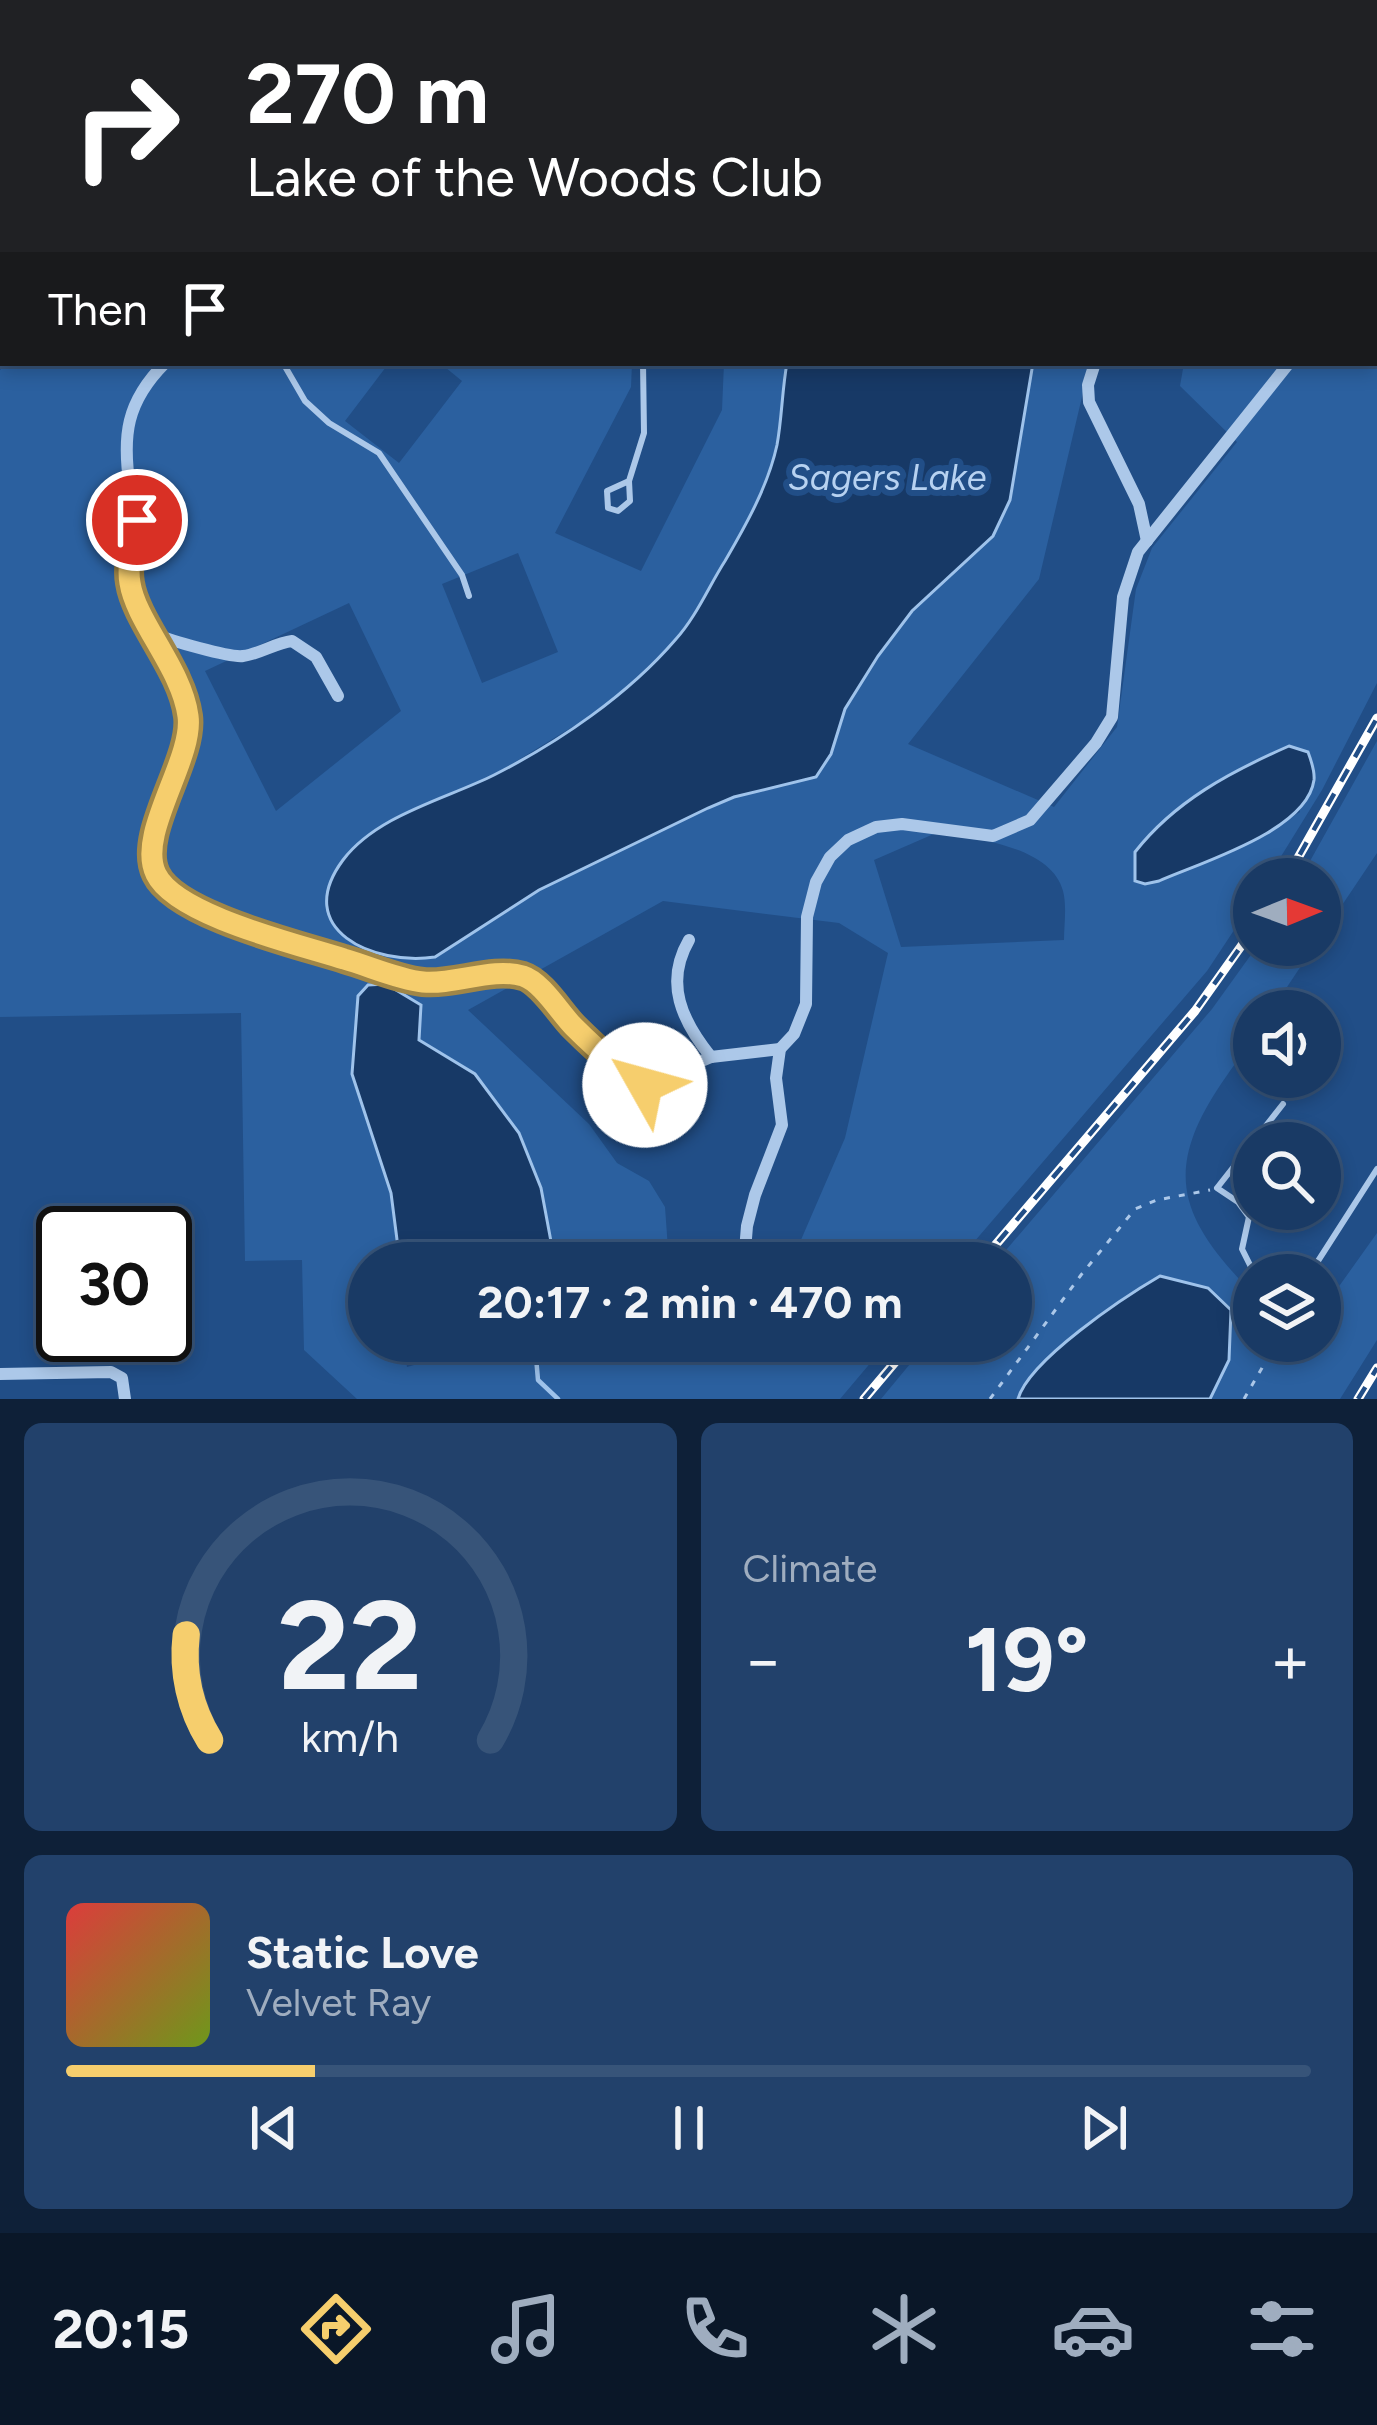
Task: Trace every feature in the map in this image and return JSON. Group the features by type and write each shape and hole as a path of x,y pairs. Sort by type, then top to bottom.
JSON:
{"street":[{"path":"163,366 136,398 126,461 137,520 129,579 188,717 188,744 166,791 152,862 156,876 169,890 263,936 424,982 502,975 531,979 575,1029 645,1085 711,1057 780,1049"},
{"path":"1094,366 1089,402 1139,503 1147,541"},
{"path":"746,1242 754,1196 782,1125 776,1078 780,1049 794,1034 806,1004 807,916 830,857 848,840 876,827 902,824 993,836 1030,820 1096,743 1112,717 1123,597 1138,552 1286,366"},
{"path":"154,633 232,657 292,641 316,657 338,696"},
{"path":"689,940 678,959 676,976 682,1015 711,1057"},
{"path":"0,1375 111,1372 122,1378 125,1399"}],"lane":[{"path":"286,366 305,401 329,423 379,453 463,575 470,596"},
{"path":"629,482 607,491 608,508 618,512 630,500 629,482 644,433 644,366"},
{"path":"1244,1254 1249,1217 1238,1202 1217,1188 1283,1104"},
{"path":"1322,1254 1377,1169"}],"path":[{"path":"990,1399 1081,1275 1136,1210 1157,1200 1217,1188"},
{"path":"1244,1399 1264,1362"}],"shaded area":[{"path":"4,366 387,366 345,421 399,463 462,381 444,366 632,366 631,387 555,533 641,571 722,410 724,366 787,366 777,447 751,518 678,638 605,707 497,773 410,812 346,856 355,944 414,958 435,957 539,890 708,808 786,786 831,754 845,709 878,656 912,611 993,536 1010,500 1032,366 1089,366 1039,579 908,744 1054,807 1117,727 1136,589 1152,548 1237,442 1180,386 1183,366 1377,366 1377,683 1322,790 1280,858 1233,858 1233,932 1207,971 974,1242 800,1242 845,1138 888,953 839,923 663,901 468,1010 589,1124 617,1163 649,1181 665,1207 668,1242 551,1242 541,1188 519,1133 418,1040 419,1025 409,996 386,984 368,985 352,1074 391,1193 397,1242 348,1242 348,1362 406,1362 407,1367 425,1362 871,1362 840,1399 357,1399 304,1350 302,1260 245,1261 241,1013 0,1017 0,370","holes":["518,553 558,652 482,683 442,584","349,603 401,711 276,811 205,671","1289,746 1300,812 1252,841 1145,884 1208,786","936,833 1028,854 1056,876 1063,891 1064,940 901,947 874,860"]},
{"path":"1377,741 1377,853 1341,907 1341,858 1312,858"},
{"path":"1243,966 1301,966 1285,990 1233,990 1233,1067 1202,1116 1190,1146 1188,1197 1196,1220 1233,1272 1233,1362 1341,1362 1341,1284 1377,1233 1377,1340 1340,1399 1210,1399 1229,1360 1231,1310 1133,1292 1051,1355 1018,1399 881,1399 912,1362 1032,1362 1032,1242 1013,1242 1212,1009"}],"water":[{"name":"Sagers Lake","path":"787,366 1032,366 1010,500 993,536 912,611 878,656 845,709 831,754 816,777 708,808 539,890 435,957 388,955 347,938 333,924 327,906 330,885 343,860 357,844 393,820 543,748 614,698 657,660 696,611 741,533 777,445"},
{"path":"1289,746 1308,752 1314,777 1307,798 1293,815 1225,854 1159,881 1135,881 1135,852 1168,818 1225,778"},
{"path":"386,984 421,1005 419,1040 475,1074 519,1133 541,1188 551,1242 397,1242 391,1193 352,1074 358,996 368,985"},
{"path":"1160,1276 1208,1288 1231,1310 1229,1360 1210,1399 1018,1399 1058,1348"}],"waterway":[{"path":"536,1362 538,1380 558,1399"}],"railway":[{"path":"1298,858 1377,718"},
{"path":"998,1242 1195,1011 1233,958"},
{"path":"864,1399 895,1362"},
{"path":"1358,1399 1377,1368"}],"route":[{"path":"137,520 130,560 132,591 166,655 188,717 188,744 166,791 157,831 152,862 156,876 191,904 263,936 424,982 502,975 531,979 575,1029 645,1085"}]}
